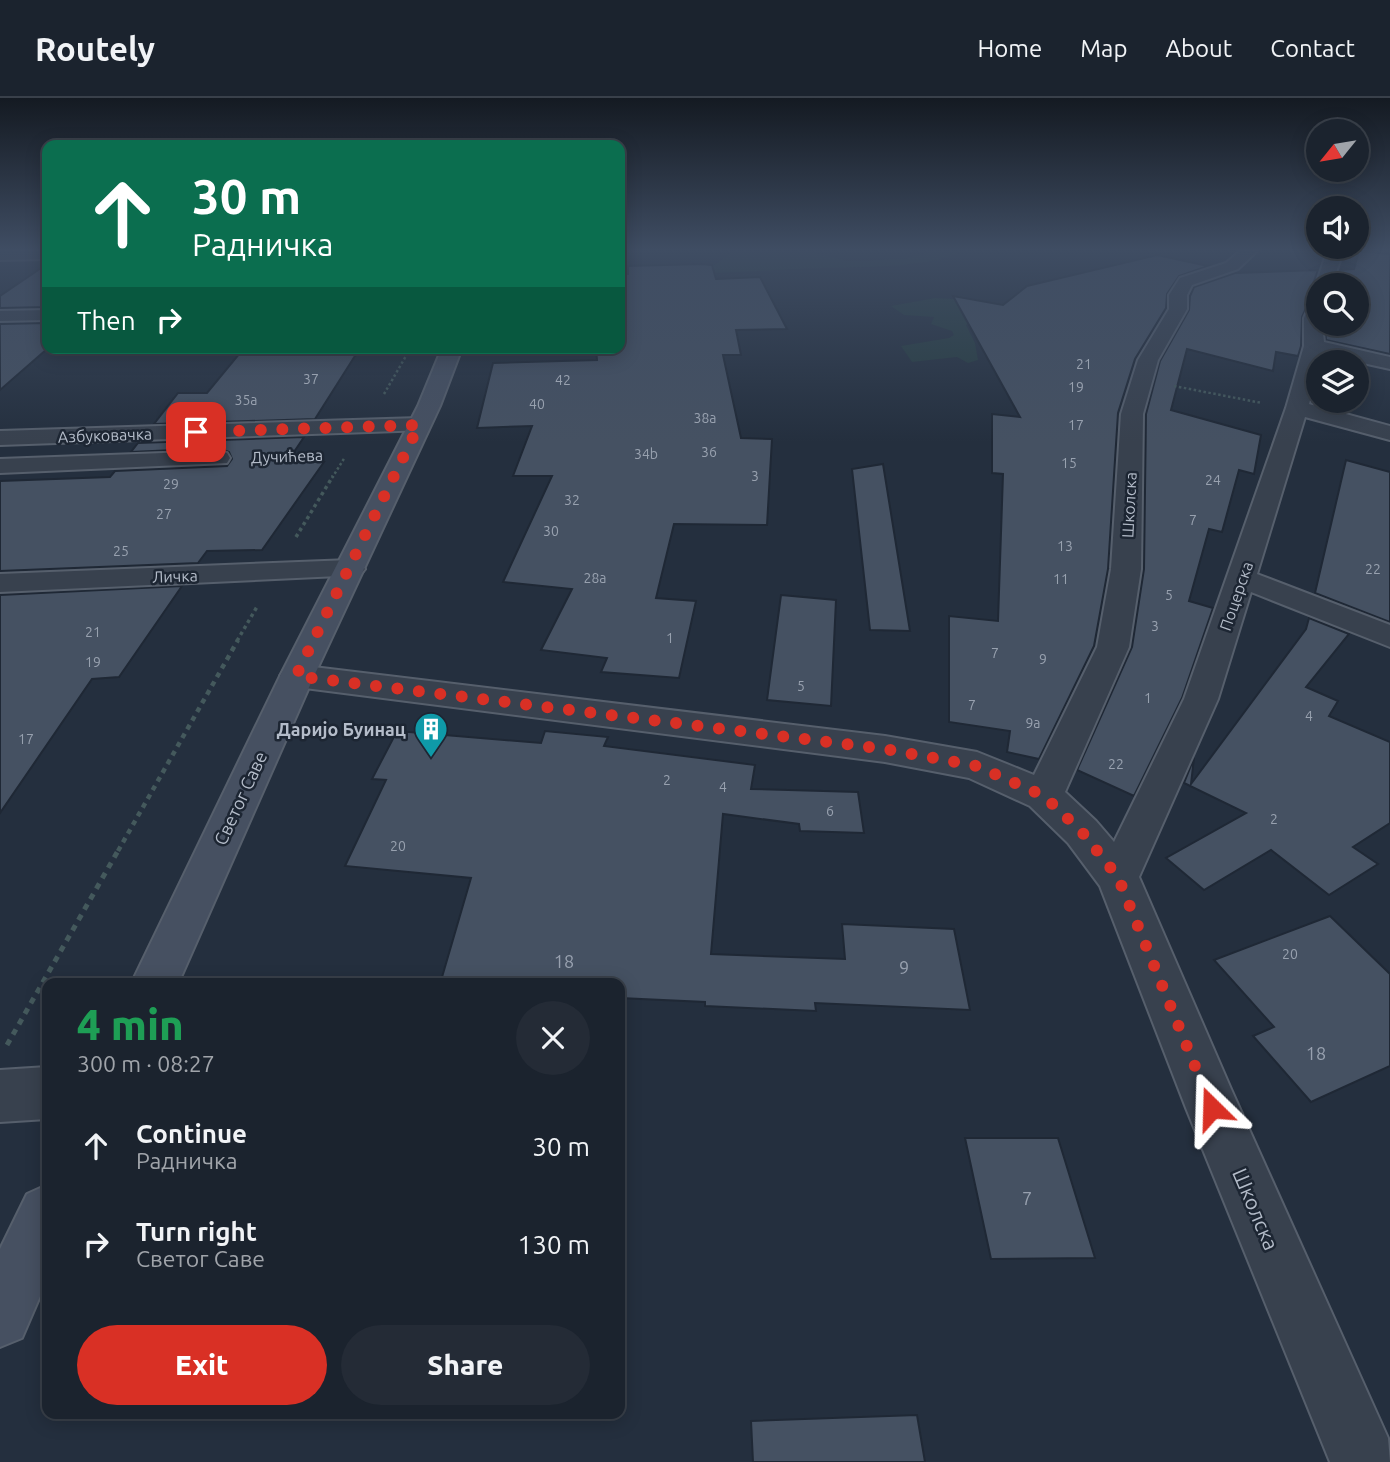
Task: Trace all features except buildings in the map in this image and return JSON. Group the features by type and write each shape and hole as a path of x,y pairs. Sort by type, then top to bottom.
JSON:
{"street":[{"path":"0,316 42,315"},
{"name":"Школска","path":"1044,796 1113,647 1126,569 1132,414 1149,360 1175,315"},
{"name":"Поцерска","path":"1118,877 1201,699 1297,409 1314,346 1314,336"},
{"path":"1314,346 1390,363"},
{"name":"Светог Саве","path":"157,978 296,676 350,569 395,452 419,425 449,354"},
{"path":"1297,409 1390,433"},
{"name":"Азбуковачка","path":"0,438 419,425"},
{"name":"Дучићева","path":"0,466 239,457"},
{"name":"Личка","path":"0,583 350,569"},
{"path":"1242,578 1390,637"},
{"name":"Школска","path":"296,676 894,751 977,766 1044,796 1082,832 1118,877 1212,1108 1364,1462"},
{"path":"2,1074 42,1091"},
{"path":"0,1316 42,1225"}],"path":[{"path":"379,403 408,354"},
{"path":"1143,379 1297,409"},
{"path":"292,544 345,457"},
{"path":"54,978 261,600"},
{"path":"2,1074 42,1001"}],"green space":[{"path":"904,315 967,315 972,321 966,325 975,343 978,360 968,363 957,357 912,362 901,346 954,335 952,331 931,324 934,317"}],"place":[{"name":"Даријо Буинац","path":"431,759"}],"route":[{"path":"196,432 419,425 296,676 885,749 977,766 1044,796 1082,832 1118,877 1212,1108"}]}
